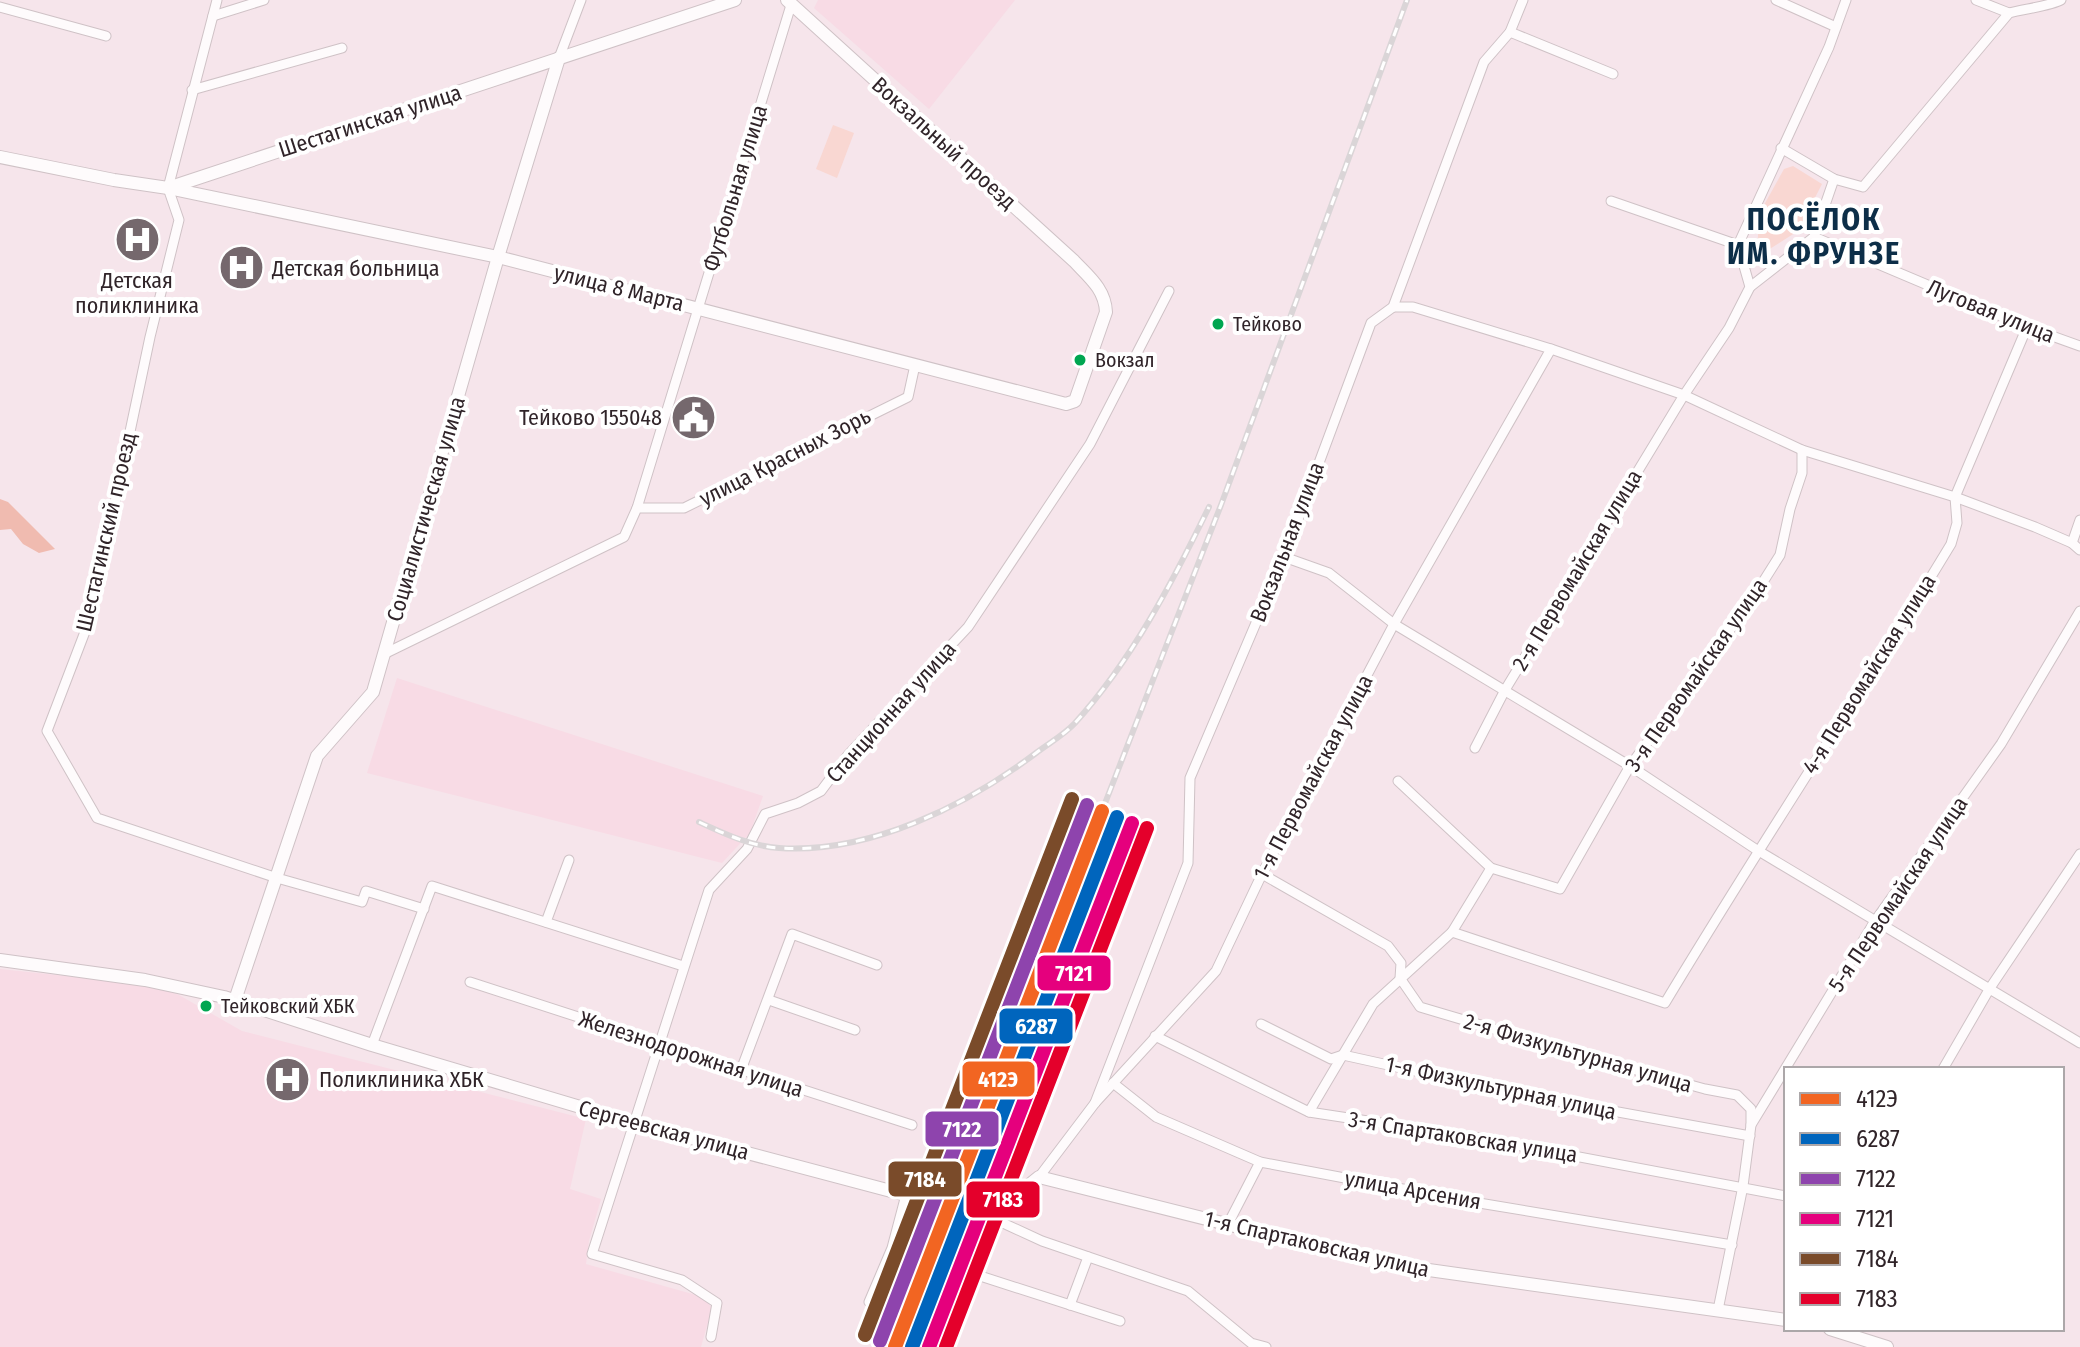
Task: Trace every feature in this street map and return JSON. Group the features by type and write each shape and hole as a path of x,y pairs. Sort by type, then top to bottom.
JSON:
{"street":[{"path":"168,188 217,0"},
{"path":"213,16 264,0"},
{"name":"Социалистическая улица","path":"235,1000 317,756 373,692 498,257 559,58 581,0"},
{"name":"Шестагинская улица","path":"0,157 168,188 735,0"},
{"name":"Вокзальная улица","path":"1095,1103 1188,863 1190,778 1284,557 1371,323 1393,307 1484,62 1510,32 1523,0"},
{"path":"1776,0 1836,27"},
{"path":"1834,179 1814,237 1750,287 1738,245 1846,0"},
{"path":"1976,0 2009,13 2061,0"},
{"name":"Вокзальный проезд","path":"789,3 1074,261 1099,288 1106,312 1078,397 1066,404"},
{"name":"Футбольная улица","path":"637,508 789,3"},
{"path":"0,7 106,36"},
{"path":"1781,148 1834,179 1863,187 2009,13"},
{"path":"1510,32 1613,74"},
{"path":"192,90 342,48"},
{"name":"улица 8 Марта","path":"168,188 498,257 1066,404"},
{"name":"Шестагинский проезд","path":"168,188 179,220 143,367 91,616 47,731 97,818 277,878"},
{"path":"1611,201 1738,245"},
{"name":"Луговая улица","path":"1814,237 2027,327 2080,346"},
{"name":"2-я Первомайская улица","path":"1475,748 1505,690 1684,395 1729,328 1750,287"},
{"name":"Станционная улица","path":"711,1337 717,1303 682,1280 592,1254 709,890 747,849 765,814 821,791 848,755 968,627 1090,444 1169,291"},
{"path":"1393,307 1413,307 1551,349 1684,395 1802,450 1955,497 2076,547 2080,520"},
{"name":"4-я Первомайская улица","path":"1452,932 1665,1003 1757,850 1883,657 1951,544 1957,523 1955,497 2027,327"},
{"name":"1-я Первомайская улица","path":"1039,1177 1095,1103 1216,971 1262,874 1394,624 1551,349"},
{"name":"улица Красных Зорь","path":"637,508 684,508 908,397 915,365"},
{"name":"3-я Первомайская улица","path":"1491,868 1560,889 1630,766 1751,601 1780,555 1802,473 1802,450"},
{"path":"384,654 624,537 637,508"},
{"path":"1284,557 1329,573 1394,624 1630,766 1757,850 2080,1043"},
{"name":"5-я Первомайская улица","path":"1786,1067 1875,921 2001,744 2080,611"},
{"path":"1309,1112 1373,1004 1452,932 1491,868 1398,781"},
{"path":"1944,1067 1990,988 2080,854"},
{"path":"546,922 569,860"},
{"name":"2-я Физкультурная улица","path":"1262,874 1388,946 1401,963 1400,978 1420,1007 1592,1058 1737,1095 1751,1109 1751,1125"},
{"path":"277,878 362,902 366,891 424,909"},
{"path":"372,1045 432,886 683,966"},
{"path":"741,1070 792,934 877,965"},
{"name":"Сергеевская улица","path":"0,960 145,980 235,1000 372,1045 634,1123 906,1195 957,1212 994,1213"},
{"name":"Железнодорожная улица","path":"470,982 912,1125"},
{"path":"769,1000 855,1030"},
{"name":"1-я Физкультурная улица","path":"1261,1024 1331,1059 1343,1055 1519,1094 1750,1136"},
{"name":"3-я Спартаковская улица","path":"1155,1036 1309,1112 1479,1138 1784,1196"},
{"name":"5-я Первомайская улица","path":"1718,1310 1743,1186 1751,1125 1784,1071"},
{"name":"улица Арсения","path":"1113,1083 1156,1117 1260,1162 1461,1200 1732,1245"},
{"path":"1228,1224 1260,1162"},
{"path":"1039,1177 994,1213 1005,1224 1042,1241 1188,1291 1251,1343 1266,1347"},
{"name":"1-я Спартаковская улица","path":"1039,1177 1386,1264 1784,1320"},
{"path":"869,1302 892,1248 906,1195"},
{"path":"1070,1305 1088,1257"},
{"path":"974,1274 1120,1321"},
{"path":"1836,1331 1887,1347"}],"shaded area":[{"path":"818,0 1015,0 929,109 814,8"},
{"path":"833,125 854,133 837,178 816,169"},
{"path":"1793,166 1822,184 1798,231 1757,257 1759,214 1784,169"},
{"path":"0,499 8,502 55,549 39,553 23,544 11,529 0,530"},
{"path":"397,678 763,796 750,833 722,863 367,773"},
{"path":"0,969 150,985 179,995 242,1031 586,1119 570,1189 601,1199 586,1264 703,1297 712,1308 701,1347 0,1347"}],"railway":[{"path":"1102,811 1221,505 1407,0"},
{"path":"699,822 758,845 779,848 813,848 847,843 915,823 1009,773 1066,731 1096,699 1150,620 1209,507"}],"transit line":[{"name":"7184","path":"865,1335 1072,799"},
{"name":"7122","path":"880,1341 1087,805"},
{"name":"412Э","path":"895,1347 1102,811"},
{"name":"6287","path":"912,1347 1117,817"},
{"name":"7121","path":"929,1347 1132,823"},
{"name":"7183","path":"946,1347 1147,828"}],"place":[{"name":"Детская поликлиника","path":"137,239"},
{"name":"Детская больница","path":"241,268"},
{"name":"Тейково","path":"1218,324"},
{"name":"Вокзал","path":"1080,360"},
{"name":"Тейково 155048","path":"693,417"},
{"name":"Тейковский ХБК","path":"206,1006"},
{"name":"Поликлиника ХБК","path":"288,1079"}],"district":[{"name":"ПОСЁЛОК ИМ. ФРУНЗЕ","path":"1814,237"}]}
